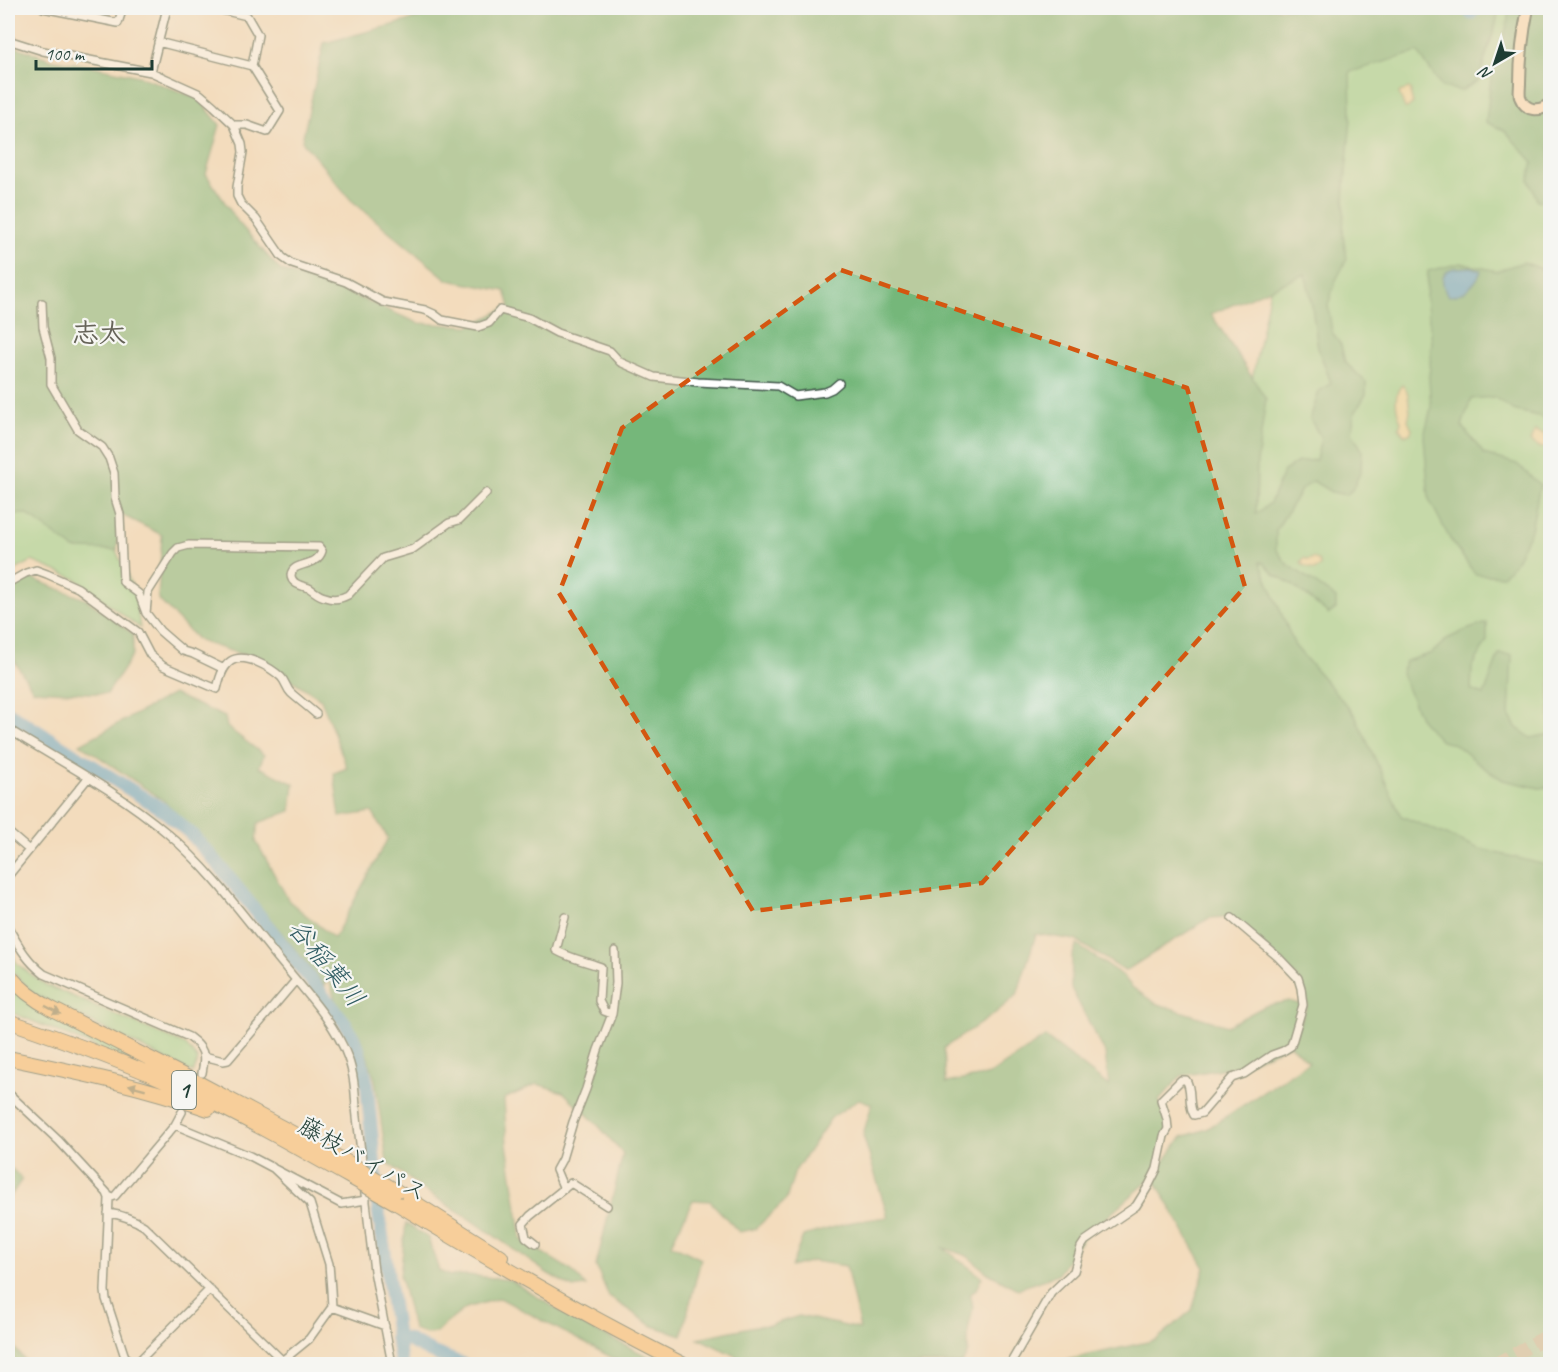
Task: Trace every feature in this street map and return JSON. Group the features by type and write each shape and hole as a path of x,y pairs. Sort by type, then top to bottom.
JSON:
{"highway":[{"name":"1","path":"8,974 30,996 51,1010 202,1084 354,1172"},
{"name":"藤枝バイパス","path":"8,1021 71,1043 199,1096 354,1172 480,1254 574,1308 682,1365"},
{"name":"1","path":"8,1058 172,1096 269,1131"}],"street":[{"path":"43,8 118,23 123,8"},
{"path":"151,72 167,8"},
{"path":"213,8 247,16 258,35 252,66 280,111 267,132 247,125 234,125"},
{"path":"1528,8 1520,63 1520,96 1527,107 1535,110 1551,104"},
{"path":"8,40 43,51 151,72 200,94 234,125 243,152 237,196 282,257 292,264 346,282 382,302 424,310 442,320 478,327 489,323 500,310 529,318 557,333 610,351 620,362 654,377 698,382 778,386 795,396 825,392 839,382"},
{"path":"158,42 252,66"},
{"path":"42,303 43,327 51,358 51,384 78,430 102,447 110,458 114,472 115,498 120,514 123,582 139,594 146,613 160,631 183,651 224,669"},
{"path":"146,613 148,592 173,553 178,548 189,545 319,548 322,551 320,557 316,561 293,570 291,575 293,580 300,586 309,588 324,597 340,599 348,595 383,558 413,549 449,523 459,520 486,493"},
{"path":"8,583 36,570 78,588 138,632 150,655 163,666 217,689 224,669 231,661 241,658 255,661 282,678 288,690 316,714"},
{"path":"8,729 118,795 187,851 208,873 296,980 340,1040 353,1075 374,1270 392,1365"},
{"path":"8,876 88,778"},
{"path":"8,832 29,850"},
{"path":"565,917 556,950 561,954 601,967 599,1001 604,1011 612,1014"},
{"path":"1010,1365 1051,1293 1074,1271 1085,1241 1136,1206 1149,1185 1157,1169 1164,1136 1168,1129 1161,1100 1181,1080 1186,1080 1189,1084 1191,1110 1194,1115 1202,1113 1232,1078 1244,1074 1272,1055 1291,1046 1303,1005 1298,978 1278,957 1232,918"},
{"path":"8,927 23,954 44,974 189,1037 199,1044 204,1056 202,1073"},
{"path":"564,1189 556,1170 562,1159 612,1014 616,984 615,951"},
{"path":"204,1056 228,1060 296,980"},
{"path":"8,1093 59,1141 107,1192 109,1198 106,1299 129,1365"},
{"path":"109,1198 115,1196 175,1125 182,1112"},
{"path":"175,1125 250,1156 341,1204 366,1200"},
{"path":"108,1214 125,1216 144,1226 284,1363 309,1339 332,1307 329,1264 310,1203 272,1167"},
{"path":"535,1244 526,1237 523,1224 571,1183 607,1206"},
{"path":"136,1365 210,1290"},
{"path":"332,1307 385,1326"}],"highlighted area":[{"path":"841,270 1187,388 1245,587 982,883 753,911 559,593 622,428"}],"green space":[{"path":"443,8 1499,8 1478,81 1461,91 1442,87 1418,52 1350,72 1351,119 1343,236 1347,259 1335,282 1328,305 1332,332 1341,345 1345,362 1366,382 1366,394 1354,414 1352,433 1362,450 1361,471 1352,490 1346,495 1331,492 1313,481 1301,490 1276,530 1276,549 1286,563 1336,598 1336,609 1329,614 1260,562 1295,646 1355,715 1401,816 1480,849 1550,866 1550,1364 1062,1364 1062,1361 1156,1340 1192,1310 1205,1268 1153,1177 1083,1238 1058,1274 1018,1289 988,1273 967,1256 942,1247 982,1277 970,1295 973,1308 968,1330 968,1352 962,1364 752,1364 698,1338 770,1325 799,1316 860,1329 846,1266 813,1261 791,1267 803,1236 852,1222 888,1217 863,1135 872,1104 859,1099 831,1118 795,1171 786,1200 755,1229 739,1232 710,1201 693,1200 671,1244 701,1259 682,1335 653,1326 609,1297 596,1266 623,1154 597,1124 563,1092 537,1084 504,1099 507,1144 522,1240 572,1271 586,1286 573,1288 547,1273 421,1188 387,1162 375,1080 361,1038 335,1000 328,976 330,967 325,986 219,857 164,801 80,744 173,694 225,717 227,727 264,755 259,767 294,784 291,811 258,823 256,841 289,901 334,938 388,838 372,812 340,817 334,773 347,768 321,699 255,656 240,654 199,641 158,599 162,535 120,514 117,550 74,549 27,514 8,514 8,44 53,60 139,76 199,99 220,125 206,174 238,222 280,270 348,293 418,323 470,326 510,306 505,291 448,280 351,200 302,141 324,43 441,12","holes":["1305,274 1318,348 1331,383 1319,391 1310,419 1321,438 1316,460 1298,462 1284,471 1270,503 1256,514 1257,462 1266,399 1211,314","1209,918 1232,919 1298,978 1306,993 1307,1006 1294,1038 1303,1005 1289,1001 1265,1006 1227,1026 1155,1003 1132,987 1122,975 1077,945 1072,956 1071,988 1105,1053 1109,1086 1045,1037 989,1075 946,1083 944,1048 993,1015 1017,995 1036,934 1075,940 1125,971","1291,1044 1309,1062 1207,1129 1182,1137 1154,1175 1170,1123 1159,1101 1181,1076 1243,1065"]},
{"path":"1388,8 1550,8 1550,879 1390,839 1219,547 1306,108"},
{"path":"1509,8 1550,8 1550,204 1537,200 1529,180 1533,162 1505,131 1486,122 1491,79 1507,26"},
{"path":"1523,262 1550,272 1550,422 1542,417 1513,410 1494,397 1471,399 1462,426 1484,454 1517,464 1540,485 1531,530 1514,564 1502,576 1475,574 1450,539 1429,499 1424,436 1431,408 1429,379 1432,340 1426,298 1428,271 1461,263 1497,271"},
{"path":"8,513 27,514 74,549 114,546 135,593 140,628 76,579 32,561 8,574"},
{"path":"31,578 87,600 133,634 133,654 107,694 33,690 8,654 8,589"},
{"path":"1487,623 1487,641 1472,668 1471,690 1484,695 1499,654 1512,655 1509,715 1516,727 1531,738 1550,734 1550,787 1539,788 1503,780 1455,744 1441,741 1421,720 1401,673 1406,661 1432,653 1447,639"},
{"path":"8,945 17,964 46,985 186,1045 198,1060 193,1073 33,993 8,967"},
{"path":"8,979 169,1071 173,1079 8,1011"},
{"path":"8,1165 22,1179 8,1200"},
{"path":"406,1223 428,1238 439,1271 450,1276 468,1275 510,1280 583,1325 664,1364 624,1364 500,1298 466,1308 436,1333 426,1334 413,1329 400,1276"},
{"path":"8,1340 28,1364 8,1364"}],"sand":[{"path":"1408,88 1411,89 1413,103 1405,108 1399,93"},
{"path":"1402,385 1408,396 1410,412 1408,420 1412,429 1410,434 1404,435 1399,428 1401,421 1396,403 1397,393"},
{"path":"1535,431 1545,434 1547,446 1541,448 1530,441"},
{"path":"1304,558 1309,560 1313,558 1319,562 1320,567 1314,570 1303,565 1301,562"}],"water":[{"path":"1472,267 1481,271 1476,281 1463,292 1448,296 1443,285 1444,274 1453,268"}],"waterway":[{"path":"1471,13 1475,8"},
{"name":"谷稲葉川","path":"8,713 163,810 191,834 217,863 345,1023 357,1045 367,1085 379,1215 401,1364"},
{"path":"396,1338 408,1340 462,1364"}],"tunnel":[{"path":"1496,1364 1550,1335"}],"district":[{"name":"志太","path":"99,333"}]}
